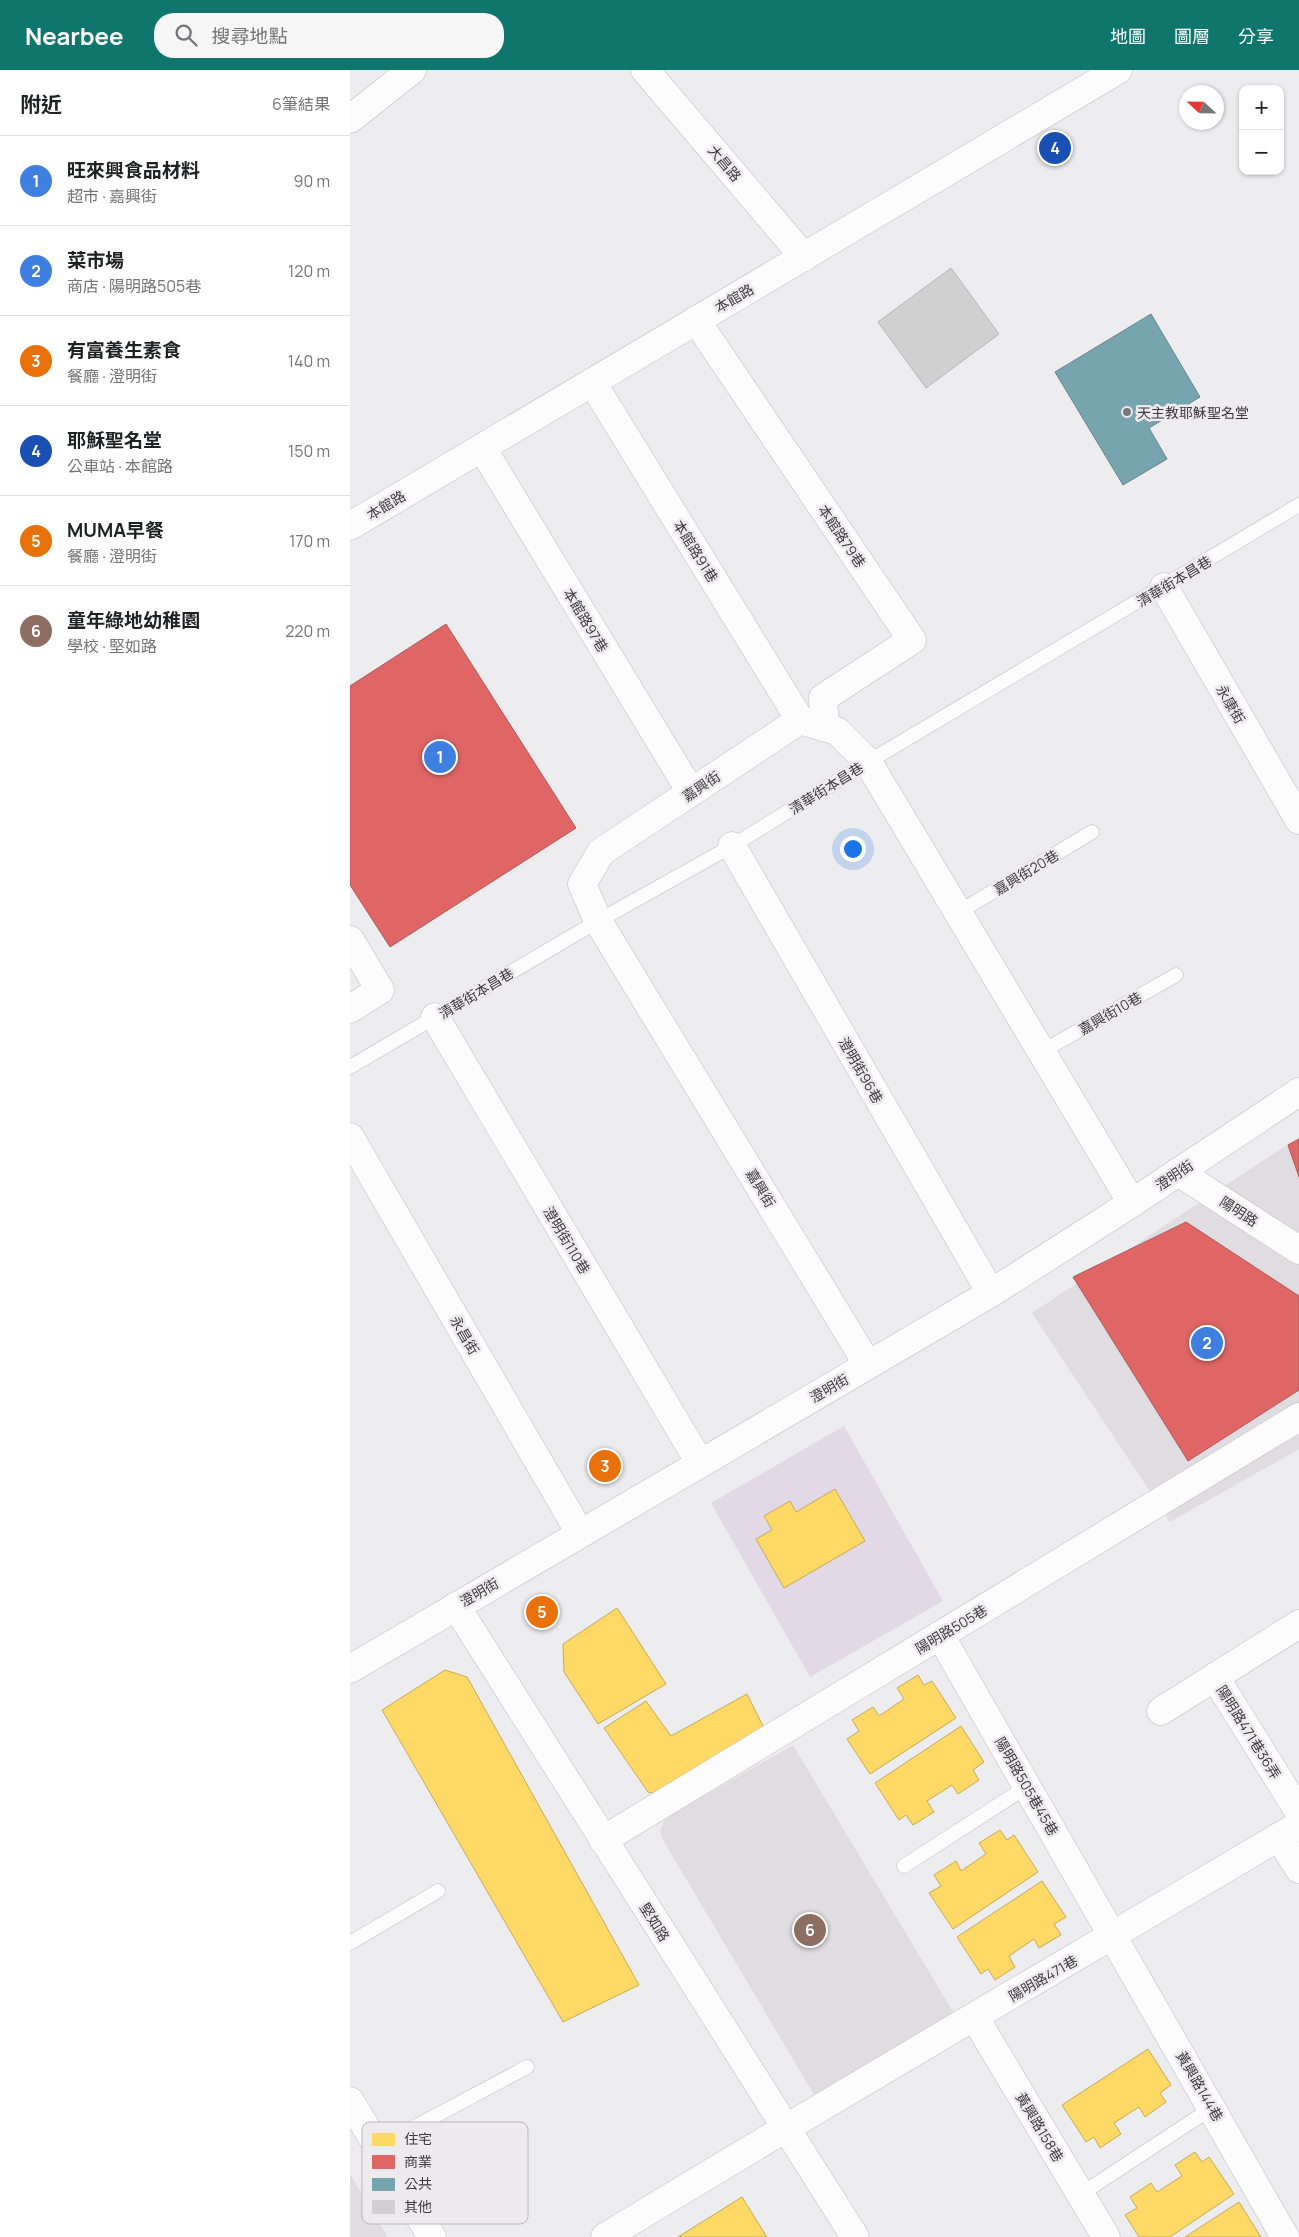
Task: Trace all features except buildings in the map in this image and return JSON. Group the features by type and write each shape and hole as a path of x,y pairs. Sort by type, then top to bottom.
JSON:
{"street":[{"path":"350,119 412,70"},
{"name":"大昌路","path":"646,70 804,256"},
{"name":"本館路","path":"350,526 1118,70"},
{"name":"本館路79巷","path":"696,320 912,640 823,698 812,724"},
{"name":"本館路91巷","path":"592,382 812,724"},
{"name":"本館路97巷","path":"482,448 691,792"},
{"name":"永康街","path":"1164,587 1299,820"},
{"path":"812,724 837,731 868,762 1043,1051 1132,1203"},
{"name":"嘉興街","path":"812,724 691,792 601,852 582,884 598,921 868,1364"},
{"name":"澄明街96巷","path":"732,846 990,1293"},
{"path":"350,940 380,990 350,1009"},
{"name":"澄明街110巷","path":"434,1017 700,1463"},
{"name":"澄明街","path":"350,1669 990,1293 1132,1203 1299,1092"},
{"name":"永昌街","path":"350,1137 580,1533"},
{"name":"陽明路","path":"1178,1172 1299,1250"},
{"name":"陽明路505巷","path":"603,1840 1299,1417"},
{"name":"堅如路","path":"456,1606 855,2237"},
{"name":"陽明路471巷36弄","path":"1161,1710 1299,1624"},
{"name":"陽明路505巷45巷","path":"940,1635 1114,1936"},
{"name":"陽明路471巷36弄","path":"1215,1677 1299,1812"},
{"path":"1289,1831 1299,1869"},
{"name":"陽明路471巷","path":"605,2237 785,2127 975,2018 1289,1831"},
{"name":"黃興路144巷","path":"1114,1936 1285,2237"},
{"name":"黃興路158巷","path":"975,2018 1106,2237"},
{"path":"350,2101 362,2122"},
{"path":"424,2224 432,2237"}],"lane":[{"name":"清華街本昌巷","path":"350,1067 598,921 732,846 868,762 1299,505"},
{"name":"嘉興街20巷","path":"959,912 1092,832"},
{"name":"嘉興街10巷","path":"1043,1051 1176,975"},
{"path":"904,1866 1028,1786"},
{"path":"350,1943 438,1891"},
{"path":"424,2122 527,2067"},
{"path":"1080,2194 1212,2108"}],"shaded area":[{"path":"1299,1137 1299,1449 1170,1522 1032,1313"},
{"path":"844,1426 943,1601 810,1677 711,1503"},
{"path":"793,1745 958,2020 819,2103 663,1840 660,1831 664,1821 674,1813"},
{"path":"350,2174 362,2194 362,2224 380,2224 388,2237 350,2237"}],"place":[{"name":"耶穌聖名堂","path":"1055,148"},
{"name":"天主教耶穌聖名堂","path":"1127,412"},
{"name":"旺來興食品材料","path":"440,757"},
{"name":"菜市場","path":"1207,1343"},
{"name":"有富養生素食","path":"605,1466"},
{"name":"MUMA早餐","path":"542,1612"},
{"name":"童年綠地幼稚園","path":"810,1930"}]}
